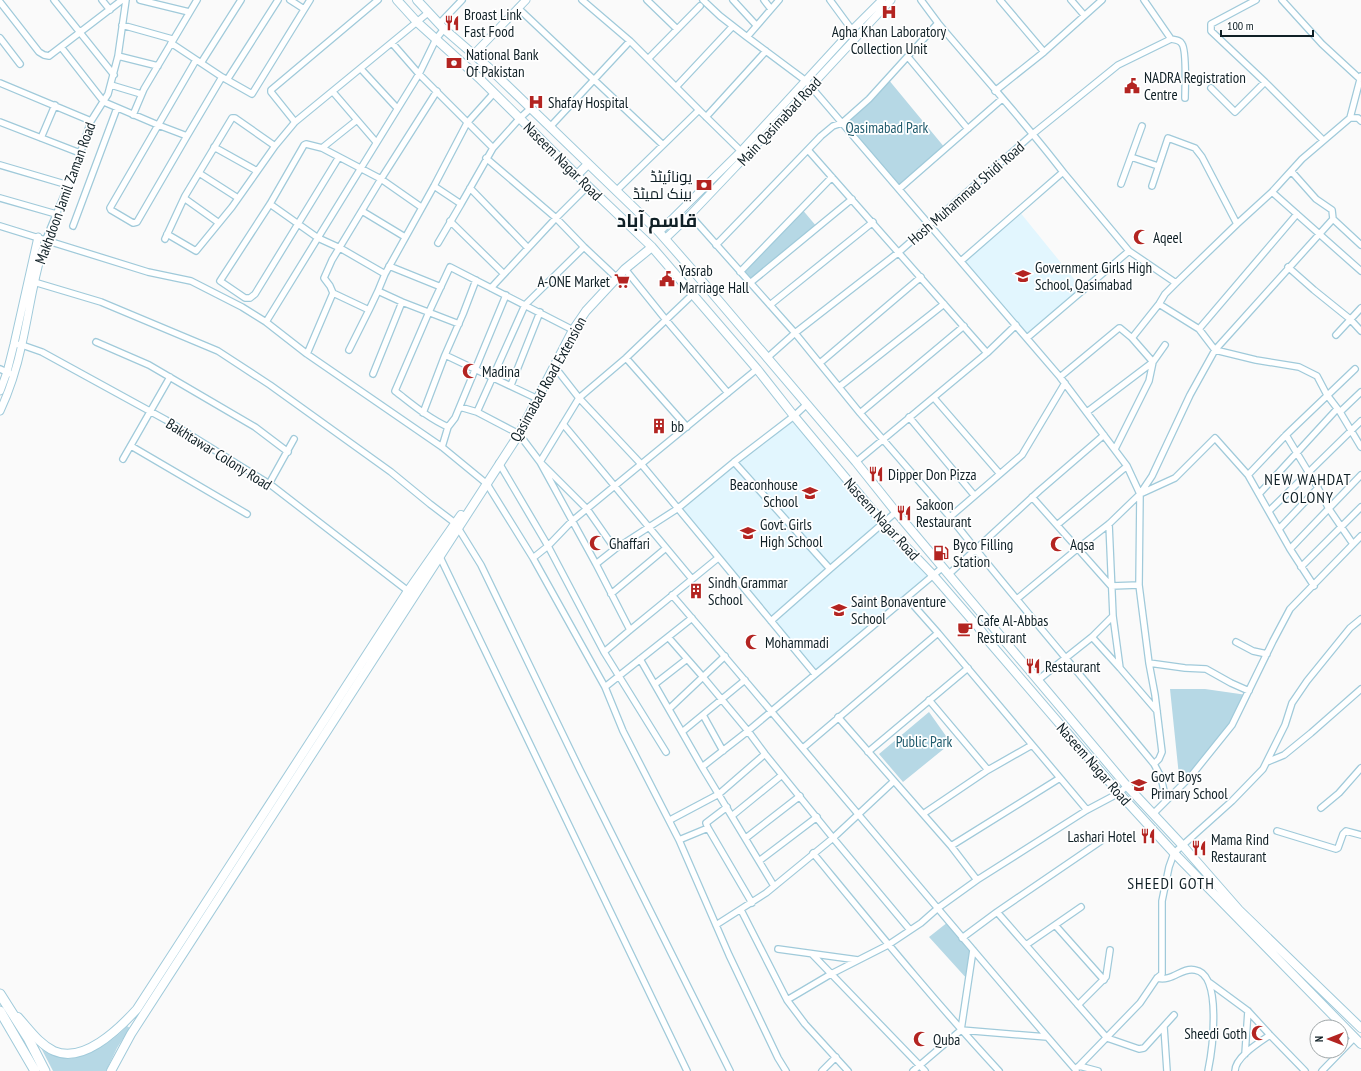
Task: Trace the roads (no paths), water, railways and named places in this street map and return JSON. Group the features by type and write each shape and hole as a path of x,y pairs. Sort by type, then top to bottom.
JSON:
{"highway":[{"path":"0,994 11,1010 45,1071"},
{"path":"0,1011 35,1071"}],"main road":[{"name":"Naseem Nagar Road","path":"397,0 417,22 494,93 652,247 757,369 884,524 934,576 979,628 990,644 1118,793 1174,853 1361,1044"},
{"name":"Naseem Nagar Road","path":"417,0 442,26 531,108 662,236 856,462 896,512 1127,786 1183,846 1239,910 1361,1028"},
{"path":"474,54 526,0"},
{"name":"Main Qasimabad Road","path":"808,84 852,30 882,0"},
{"name":"Main Qasimabad Road","path":"662,236 690,216 808,84 891,0"},
{"name":"Main Qasimabad Road","path":"662,236 744,154"},
{"path":"577,175 588,164"},
{"name":"Makhdoon Jamil Zaman Road","path":"0,410 7,372 38,236"},
{"name":"Makhdoon Jamil Zaman Road","path":"0,391 7,372 22,345 34,282 41,252 46,239"},
{"name":"Qasimabad Road Extension","path":"456,526 487,484 519,434 573,330 586,310 618,279 625,269 652,247"},
{"path":"757,369 768,358"},
{"path":"111,1071 131,1034 440,557 456,526"},
{"path":"11,1010 39,1040 54,1051 61,1053 75,1052 89,1047 112,1034 137,1009 408,592 456,526"}],"street":[{"path":"54,0 114,75"},
{"path":"102,0 110,10"},
{"path":"0,2 39,52 49,56 122,0"},
{"name":"Makhdoon Jamil Zaman Road","path":"46,239 68,185 91,121 104,102 111,84 118,56 126,0"},
{"path":"140,0 190,12"},
{"path":"133,115 141,94 197,0"},
{"path":"241,0 198,62 158,125 110,208 134,223 137,222 187,136 278,0"},
{"path":"290,0 304,9"},
{"path":"122,25 172,41 198,62 252,94 310,0"},
{"path":"295,122 270,92 271,90 378,0"},
{"path":"266,322 396,108 419,74 442,26 462,0"},
{"path":"582,0 630,41 744,154"},
{"path":"647,0 677,29"},
{"path":"703,0 720,16 808,84 1060,377 1115,448 1127,466 1140,494 1139,585 1162,752 1159,759 1154,764"},
{"path":"733,0 756,25"},
{"path":"764,0 771,9"},
{"path":"747,37 779,0"},
{"path":"830,0 852,30"},
{"path":"921,0 938,23 995,91 1034,133 1063,172 1129,252 1176,283"},
{"path":"1000,0 1044,52"},
{"path":"1072,0 1084,15"},
{"path":"995,91 1044,52 1102,0"},
{"path":"1144,0 1171,39 1178,40 1183,45 1185,57 1185,98"},
{"path":"1256,0 1211,24 1211,31 1324,140"},
{"path":"1132,338 1160,304 1165,294 1272,192 1292,172 1302,159 1350,118 1360,78 1322,44 1282,0"},
{"path":"648,59 700,6"},
{"path":"518,8 664,145"},
{"path":"275,146 235,118 232,118 184,198 166,236 196,251 238,198 275,146 295,122 361,69 428,12"},
{"path":"716,245 833,126 842,123 869,99 938,23"},
{"path":"676,87 733,26"},
{"path":"0,38 20,64"},
{"name":"Hosh Muhammad Shidi Road","path":"768,358 795,333 899,252 1034,133 1118,65 1171,39"},
{"path":"550,127 630,41"},
{"path":"392,43 419,74 493,148"},
{"path":"60,47 104,102 187,136"},
{"path":"706,117 766,51"},
{"path":"118,56 158,66"},
{"path":"908,57 968,129"},
{"path":"361,69 396,108"},
{"path":"1211,88 1235,112 1265,82"},
{"path":"0,83 91,121"},
{"path":"111,84 141,94"},
{"path":"369,310 333,293 324,278 332,260 437,91"},
{"path":"333,92 376,142"},
{"path":"349,350 389,266 467,123 494,93"},
{"path":"899,189 1002,99"},
{"path":"41,138 55,105"},
{"path":"73,226 116,108"},
{"path":"438,243 486,158 520,118 531,108"},
{"path":"616,191 699,110"},
{"path":"1350,118 1358,118 1361,121"},
{"path":"322,148 357,120"},
{"path":"0,122 80,153"},
{"path":"1121,184 1142,126"},
{"path":"1152,186 1168,138 1196,148 1202,156 1237,224"},
{"path":"339,157 255,294 250,298 245,298 220,282 306,144 322,148 381,179 421,208"},
{"path":"214,147 257,171"},
{"path":"808,150 987,353"},
{"path":"1131,157 1158,166"},
{"path":"486,158 556,218 618,279"},
{"path":"0,165 68,185"},
{"path":"961,261 1063,172"},
{"path":"1292,172 1316,199 1332,210 1333,219 1361,245"},
{"path":"199,173 238,198"},
{"path":"740,272 832,177"},
{"path":"434,186 461,204"},
{"path":"491,288 588,186"},
{"path":"470,188 528,248"},
{"path":"1272,192 1361,271"},
{"path":"0,198 56,214"},
{"path":"184,198 219,223"},
{"path":"750,283 852,199"},
{"path":"270,204 318,238 340,248 385,274"},
{"path":"362,211 405,237"},
{"path":"1199,329 1298,214"},
{"path":"690,216 795,333 860,413 950,517 1154,764 1161,777 1166,800"},
{"path":"1017,599 1109,524 1140,494 1152,476 1190,395 1215,350 1288,267 1333,219"},
{"path":"450,222 504,274"},
{"path":"770,305 873,222"},
{"path":"0,226 38,236 148,272 191,282 242,307 266,322 307,354 442,447 487,484 533,558 605,687 623,731 670,820 774,1051 786,1071"},
{"path":"477,412 525,305 584,247"},
{"path":"1027,338 1129,252"},
{"path":"389,266 441,287"},
{"path":"448,427 423,413 395,391 450,267 573,330"},
{"path":"1288,267 1350,319 1361,331"},
{"path":"625,269 728,393"},
{"path":"820,363 921,277"},
{"path":"423,413 476,280"},
{"path":"34,282 101,302 218,351 270,385 392,472 456,526 481,565 580,770 730,1071"},
{"path":"378,291 459,324"},
{"path":"307,354 333,293"},
{"path":"442,447 448,427 455,418 460,407 506,295"},
{"path":"540,462 579,398 626,358 692,295"},
{"path":"373,374 402,302"},
{"path":"839,387 944,304"},
{"path":"1160,304 1199,329 1215,350 1256,360 1299,367 1317,376 1327,395 1361,447"},
{"path":"1336,335 1361,308"},
{"path":"512,386 540,312"},
{"path":"860,413 964,326"},
{"path":"856,462 987,353 1016,326"},
{"path":"1060,377 1119,328 1132,338 1153,362"},
{"path":"96,342 149,365 170,377 255,428 288,452"},
{"name":"Bakhtawar Colony Road","path":"14,344 22,345 42,352 166,420 269,484 408,592"},
{"path":"1087,412 1153,362 1165,345"},
{"path":"445,355 538,399"},
{"path":"626,358 687,427"},
{"path":"1115,448 1149,381 1153,362"},
{"path":"554,366 579,398 642,465 815,674"},
{"path":"533,558 548,546 586,509 642,465 757,369"},
{"path":"1248,474 1286,435 1355,369"},
{"path":"123,459 170,377"},
{"path":"950,517 1022,455 1065,383"},
{"path":"1259,494 1297,452 1338,411 1361,392"},
{"path":"934,398 1000,474"},
{"path":"596,564 649,527 678,509 734,462 794,416 806,404"},
{"path":"460,407 477,412 519,434 540,462 586,509 615,550"},
{"path":"909,417 974,495"},
{"path":"1269,511 1361,421"},
{"path":"563,424 692,579"},
{"path":"949,574 1032,497 1104,435"},
{"path":"1286,435 1329,508 1353,544"},
{"path":"1140,494 1175,478 1215,438 1248,474 1290,549 1314,586"},
{"path":"269,484 294,439"},
{"path":"131,446 247,514"},
{"path":"540,462 630,630"},
{"path":"734,462 830,569"},
{"path":"499,464 548,546 604,652 666,752"},
{"path":"1057,525 1127,466"},
{"path":"1290,549 1361,475"},
{"path":"1279,529 1318,488"},
{"path":"1032,497 1111,586 1139,585"},
{"path":"1301,567 1361,506"},
{"path":"771,621 896,512"},
{"path":"1109,524 1113,616 1120,668"},
{"path":"1153,814 1191,776 1232,725 1290,609 1361,536"},
{"path":"611,594 666,548"},
{"path":"440,557 687,1071"},
{"path":"604,652 718,558"},
{"path":"702,767 748,731 943,567"},
{"path":"672,595 772,711 962,938 1047,1036 1077,1069 1098,1071"},
{"path":"907,598 1087,810"},
{"path":"1038,680 1092,637 1113,616"},
{"path":"605,687 692,618"},
{"path":"1077,1069 1140,1003 1157,978 1162,974 1162,901 1169,867 1174,853 1232,801 1263,769 1285,725 1292,703 1307,681 1350,628 1361,619"},
{"path":"803,748 938,633"},
{"path":"668,637 748,731 833,838 910,930"},
{"path":"1092,637 1157,711"},
{"path":"1236,642 1253,651 1267,654"},
{"path":"669,709 725,656"},
{"path":"640,659 702,767 733,815 774,886"},
{"path":"654,684 687,659"},
{"path":"1149,663 1185,668 1206,669 1249,691"},
{"path":"868,752 968,668"},
{"path":"682,732 745,680"},
{"path":"1267,762 1284,756 1361,689"},
{"path":"929,700 988,770"},
{"path":"704,714 723,751"},
{"path":"838,718 951,846 977,880"},
{"path":"923,814 988,770 1032,745"},
{"path":"670,820 719,794 765,754"},
{"path":"1321,808 1358,776 1361,768"},
{"path":"733,815 782,775"},
{"path":"951,846 1060,778"},
{"path":"716,925 752,903 774,886 833,838 894,781"},
{"path":"787,1000 831,974 888,945 977,880 1127,786"},
{"path":"746,838 800,796"},
{"path":"727,807 706,823 752,903"},
{"path":"759,861 817,817"},
{"path":"679,840 708,828"},
{"path":"1277,831 1336,848 1338,848 1343,834 1346,831 1361,835"},
{"path":"962,938 997,912 1101,841"},
{"path":"813,853 888,945 961,1030 999,1071"},
{"path":"1026,945 1081,907"},
{"path":"741,910 787,1000 805,1024 848,1071"},
{"path":"997,912 1107,1038 1139,1049 1144,1048 1174,1015"},
{"path":"1055,925 1104,980"},
{"path":"778,949 858,960"},
{"path":"913,1071 961,1030 973,950"},
{"path":"1078,1005 1104,980 1107,973 1110,950"},
{"path":"812,954 925,1071"},
{"path":"1157,978 1174,977 1183,971 1196,970 1201,973 1210,983 1248,1011 1305,1071"},
{"path":"1208,1071 1213,1040 1210,983"},
{"path":"1245,1054 1248,1011"},
{"path":"1164,1027 1167,1071"},
{"path":"961,1030 1047,1036"},
{"path":"1235,1071 1235,1068 1245,1054 1270,1035"},
{"path":"1322,1071 1354,1038"},
{"path":"822,1071 836,1058"}],"place":[{"name":"Agha Khan Laboratory Collection Unit","path":"889,12"},
{"name":"Broast Link Fast Food","path":"452,23"},
{"name":"National Bank Of Pakistan","path":"454,63"},
{"name":"NADRA Registration Centre","path":"1132,86"},
{"name":"Shafay Hospital","path":"536,102"},
{"name":"یونائیٹڈ بینک لمیٹڈ","path":"704,185"},
{"name":"Aqeel","path":"1141,237"},
{"name":"Government Girls High School, Qasimabad","path":"1023,276"},
{"name":"Yasrab Marriage Hall","path":"667,279"},
{"name":"A-ONE Market","path":"622,281"},
{"name":"Madina","path":"470,371"},
{"name":"bb","path":"659,426"},
{"name":"Dipper Don Pizza","path":"876,474"},
{"name":"Beaconhouse School","path":"810,493"},
{"name":"Sakoon Restaurant","path":"904,513"},
{"name":"Govt. Girls High School","path":"748,533"},
{"name":"Ghaffari","path":"597,543"},
{"name":"Aqsa","path":"1058,544"},
{"name":"Byco Filling Station","path":"941,553"},
{"name":"Sindh Grammar School","path":"696,591"},
{"name":"Saint Bonaventure School","path":"839,610"},
{"name":"Cafe Al-Abbas Resturant","path":"965,629"},
{"name":"Mohammadi","path":"753,642"},
{"name":"Restaurant","path":"1033,666"},
{"name":"Govt Boys Primary School","path":"1139,785"},
{"name":"Lashari Hotel","path":"1148,836"},
{"name":"Mama Rind Restaurant","path":"1199,848"},
{"name":"Sheedi Goth","path":"1259,1033"},
{"name":"Quba","path":"921,1039"}],"district":[{"name":"قاسم آباد","path":"657,220"},
{"name":"NEW WAHDAT COLONY","path":"1308,488"},
{"name":"SHEEDI GOTH","path":"1171,883"}],"park label":[{"name":"Qasimabad Park","path":"887,127"},
{"name":"Public Park","path":"924,741"}]}
